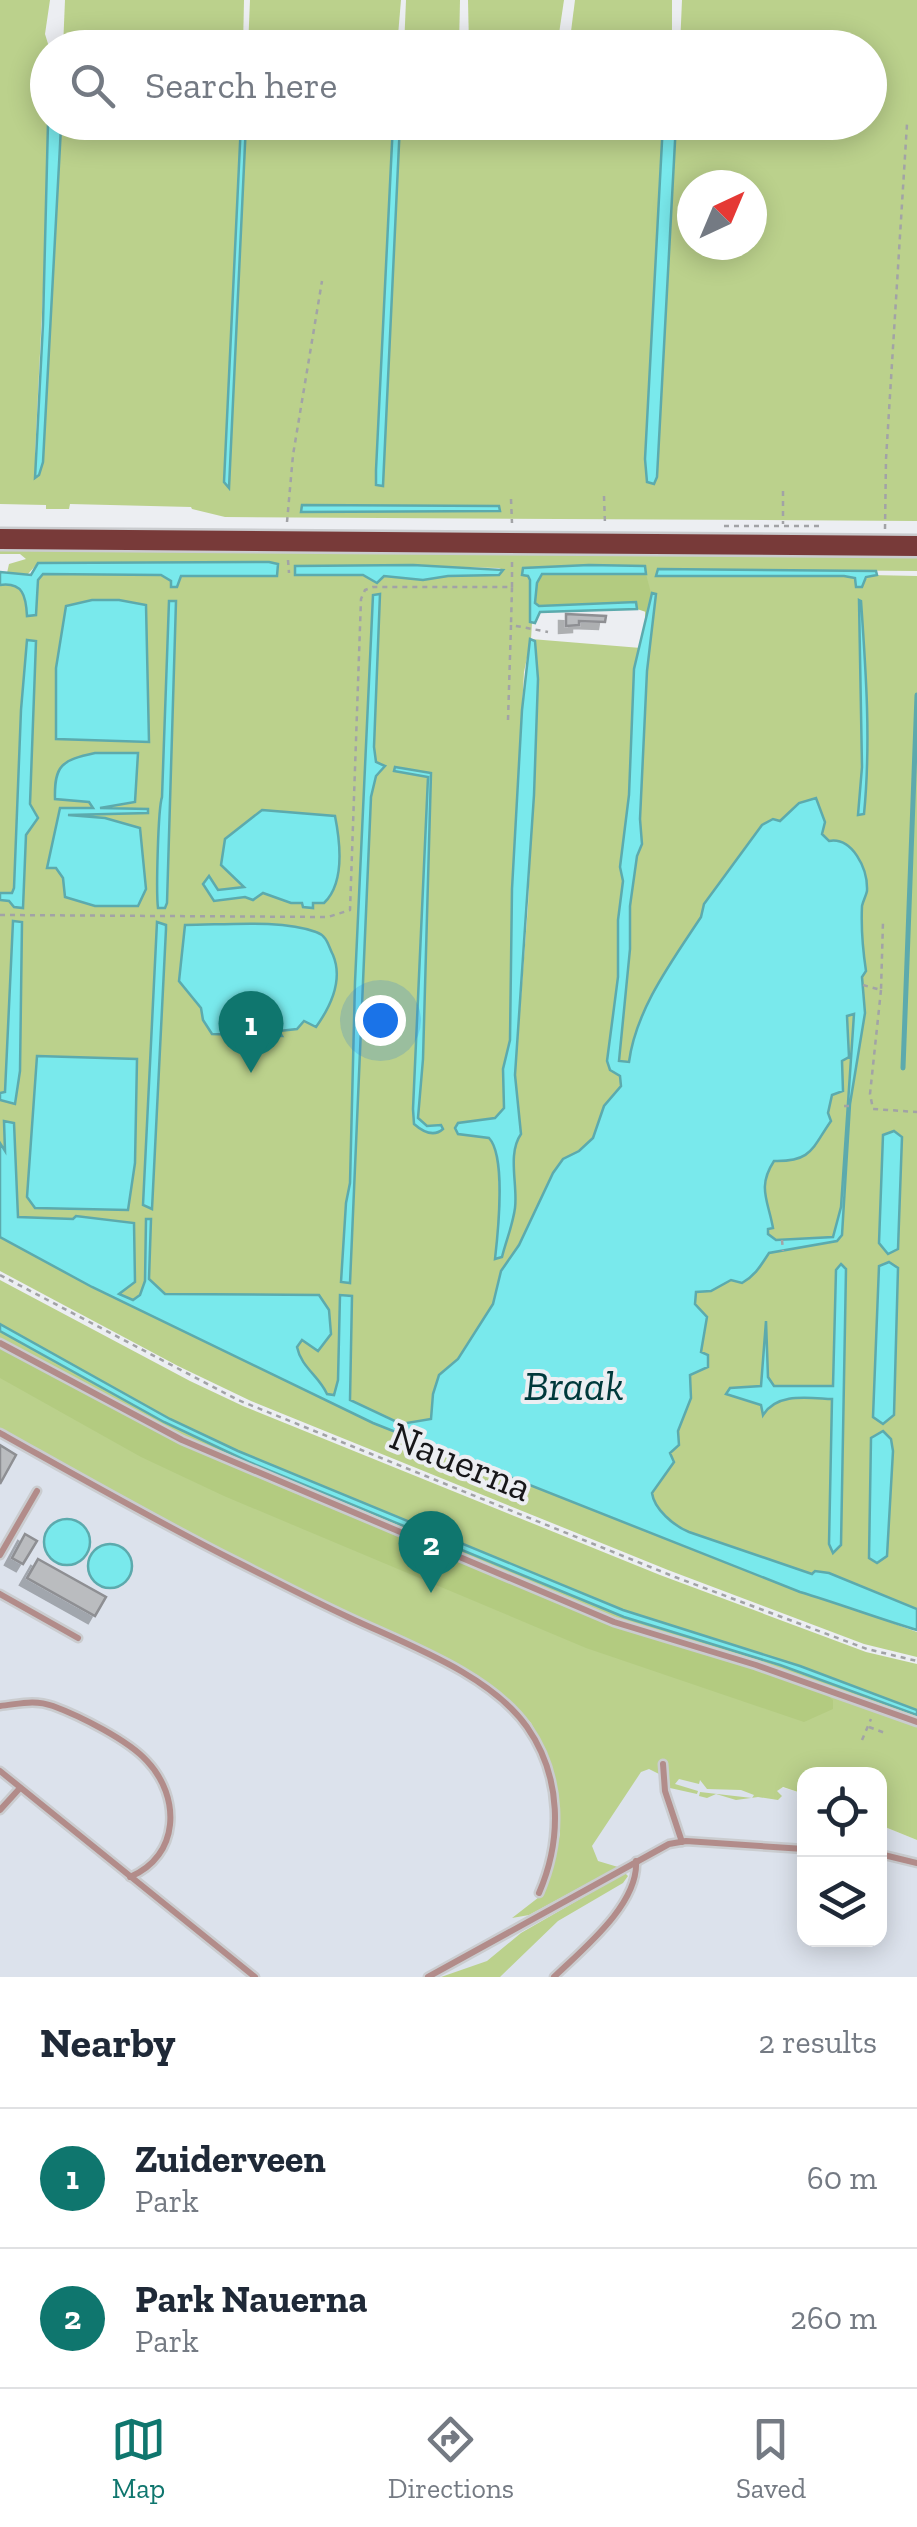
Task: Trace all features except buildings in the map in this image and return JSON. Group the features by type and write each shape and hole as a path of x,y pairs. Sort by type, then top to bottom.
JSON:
{"main road":[{"path":"0,538 917,546"}],"lane":[{"path":"0,1342 166,1433 622,1626 756,1665 917,1722"},
{"path":"0,1434 198,1542 450,1666 514,1712 540,1750 556,1810 554,1848 539,1893"},
{"path":"0,1555 37,1491"},
{"path":"0,1531 11,1537"},
{"path":"0,1594 78,1638"},
{"path":"0,1706 28,1700 52,1706 112,1736 147,1760 169,1795 170,1830 160,1855 129,1877"},
{"path":"663,1764 665,1791 682,1842"},
{"path":"0,1771 255,1977"},
{"path":"0,1810 20,1788"},
{"path":"428,1977 636,1860 682,1842 797,1849"},
{"path":"887,1856 917,1863"},
{"path":"554,1977 612,1918 636,1873 636,1860"}],"path":[{"path":"884,511 908,124"},
{"path":"289,574 286,542 293,455 322,281"},
{"path":"783,491 785,546"},
{"path":"604,496 605,545"},
{"path":"511,499 512,544"},
{"path":"508,720 512,568"},
{"path":"0,914 328,918 350,910 360,599 365,590 374,587 512,587"},
{"path":"511,625 548,632"},
{"path":"882,922 881,990 870,1094 874,1109 917,1112"},
{"path":"863,986 881,990"},
{"path":"844,1106 852,1106"},
{"path":"782,1240 783,1251"},
{"name":"Nauerna","path":"0,1275 202,1383 256,1407 675,1577 867,1649 917,1660"},
{"path":"862,1740 868,1724 885,1733"}],"shaded area":[{"path":"0,1431 228,1553 454,1664 513,1705 797,1792 797,1947 887,1947 887,1828 917,1840 917,1977 0,1977"}],"green space":[{"path":"0,0 50,0 46,30 30,30 30,140 48,140 35,455 39,475 43,462 60,140 240,140 224,482 229,487 245,140 392,140 376,470 376,484 383,485 399,140 662,140 645,459 657,477 675,140 887,140 887,30 681,30 682,0 917,0 917,521 225,517 191,507 70,504 69,509 46,509 46,505 0,504","holes":["302,505 499,507 499,511 302,512"]},
{"path":"65,0 244,0 243,30 64,30"},
{"path":"250,0 401,0 398,30 249,30"},
{"path":"406,0 460,0 459,30 405,30"},
{"path":"468,0 564,0 560,30 469,30"},
{"path":"575,0 672,0 672,30 571,30"},
{"path":"0,548 917,556 917,571 659,569 657,575 844,576 855,578 856,587 871,575 917,576 917,1609 829,1573 812,1574 689,1532 675,1525 653,1501 635,1526 917,1632 917,1657 864,1644 668,1570 251,1401 0,1271 0,584 21,583 48,572 277,574 278,564 38,563 27,575 7,573 9,564 26,559 20,554 0,554","holes":["295,566 499,568 503,570 499,575 353,575","535,573 645,574 641,648 531,639","531,639 538,679 528,906 515,1075 521,1133 514,1151 514,1213 496,1259 500,1215 497,1151 504,1108 503,1069 510,1040 512,889 524,672"]},
{"path":"542,574 646,574 651,593 646,612 637,609 635,602 539,606 535,603"},
{"path":"0,1280 243,1406 660,1575 866,1652 917,1664 917,1710 800,1666 623,1610 183,1426 0,1324"},
{"path":"0,1331 164,1422 249,1462 624,1617 780,1665 917,1715 917,1840 887,1828 887,1767 797,1767 797,1792 783,1787 777,1791 782,1796 778,1800 752,1798 754,1795 741,1790 707,1789 700,1780 699,1784 679,1779 675,1784 698,1791 697,1794 670,1788 667,1763 660,1762 659,1774 649,1769 641,1772 592,1846 598,1861 618,1867 529,1915 512,1918 543,1894 560,1834 557,1794 541,1744 531,1723 509,1701 454,1665 228,1553 0,1431"},
{"path":"0,1347 165,1436 284,1489 613,1625 744,1664 826,1694 833,1700 833,1709 804,1722 586,1648 224,1496 141,1457 0,1378"},
{"path":"700,1792 751,1798 736,1800 716,1794 699,1796"},
{"path":"625,1873 628,1876 623,1883 558,1921 500,1977 441,1977 487,1961 521,1933"}],"water":[{"path":"48,140 60,140 43,462 35,478"},
{"path":"240,140 245,140 229,488 224,482"},
{"path":"392,140 399,140 383,486 376,485"},
{"path":"662,140 675,140 654,484 647,482 645,459"},
{"path":"302,505 499,506 500,511 301,512"},
{"path":"38,563 278,564 277,576 181,576 177,587 171,587 171,581 161,575 43,574 38,580 36,615 27,616 22,592 14,586 0,585 0,572 31,575"},
{"path":"413,565 503,570 499,575 423,580 384,576 377,583 363,575 295,575 295,566"},
{"path":"645,566 646,574 542,574 535,603 539,606 636,602 637,609 540,612 535,623 530,622 530,580 522,575 523,568"},
{"path":"658,569 876,571 877,575 866,577 862,587 856,587 855,578 844,576 656,576"},
{"name":"Braak","path":"652,593 656,594 647,671 642,844 630,906 630,949 619,1061 629,1062 639,1023 657,986 701,917 704,904 762,825 773,819 780,821 799,803 816,798 825,822 822,834 829,841 845,844 857,856 865,873 867,891 862,906 865,1013 850,1104 842,1235 837,1241 769,1253 742,1283 731,1280 711,1291 696,1292 695,1304 707,1317 701,1352 708,1355 708,1367 690,1375 691,1398 678,1431 679,1445 670,1453 674,1462 652,1493 666,1516 689,1532 812,1574 829,1573 917,1609 917,1630 800,1592 373,1423 92,1287 0,1237 0,1143 5,1151 4,1121 14,1123 18,1217 76,1216 134,1223 135,1282 119,1294 133,1300 140,1295 145,1281 146,1219 151,1219 149,1279 165,1294 319,1295 329,1310 331,1334 318,1351 302,1340 297,1347 327,1394 334,1395 338,1380 340,1295 352,1296 350,1400 401,1424 431,1419 439,1375 458,1359 493,1304 501,1271 519,1245 553,1173 563,1159 593,1138 604,1106 621,1086 620,1076 610,1070 607,1061 618,977 623,881 620,867 629,795 634,669","holes":["854,1014 841,1207 833,1237 776,1240 768,1234 768,1229 773,1228 765,1194 769,1170 774,1161 796,1159 810,1152 831,1121 828,1113 832,1095 843,1091 842,1061 849,1057 847,1016"]},
{"path":"380,594 374,747 376,762 385,766 376,776 371,797 350,1283 341,1282 350,1183 373,595"},
{"path":"92,600 146,605 149,742 56,739 56,668 66,606"},
{"path":"859,600 867,734 864,814 858,815 862,767"},
{"path":"169,601 176,601 167,903 165,908 158,908 159,817"},
{"path":"530,639 535,641 538,679 515,1075 521,1134 514,1160 514,1214 502,1257 495,1259 499,1195 494,1147 489,1138 458,1134 455,1128 458,1123 495,1118 504,1108 503,1069 510,1040 512,889"},
{"path":"27,640 36,641 30,804 38,818 26,835 23,908 0,900 0,893 12,893 14,888"},
{"path":"95,753 138,753 135,802 100,808 148,809 148,813 68,815 105,818 140,828 146,889 138,906 95,906 65,897 63,878 56,868 47,868 60,808 93,808 89,802 55,799 56,778 68,762"},
{"path":"395,767 431,773 418,1118 427,1126 441,1125 443,1129 435,1133 414,1124 413,1109 428,777 394,771"},
{"path":"262,810 335,816 338,873 324,903 303,907 302,903 263,893 253,900 245,897 214,901 203,884 209,876 218,890 244,887 221,865 225,839"},
{"path":"13,921 22,922 20,1071 15,1104 0,1100 0,1093 5,1092"},
{"path":"157,922 166,925 166,929 152,1209 143,1205"},
{"path":"269,924 302,928 323,936 337,973 331,1001 316,1027 304,1021 297,1029 279,1031 282,1036 212,1034 201,1008 179,981 185,925"},
{"path":"37,1056 137,1059 135,1163 128,1210 35,1208 27,1197"},
{"path":"894,1131 902,1137 898,1249 888,1254 879,1243 883,1135"},
{"path":"889,1262 898,1268 894,1415 883,1424 873,1417 879,1266"},
{"path":"841,1264 846,1269 841,1545 833,1553 829,1544 832,1399 785,1400 763,1415 761,1405 726,1394 730,1388 761,1386 766,1321 768,1377 774,1386 833,1386 836,1270"},
{"path":"0,1324 170,1419 238,1451 623,1610 800,1666 917,1710 917,1715 780,1665 624,1617 249,1462 164,1422 0,1331"},
{"path":"883,1431 891,1439 893,1451 887,1556 877,1563 869,1558 871,1438"},
{"path":"67,1519 83,1526 90,1542 83,1558 67,1565 51,1558 44,1542 51,1526"},
{"path":"110,1544 126,1550 132,1566 126,1582 110,1588 94,1582 88,1566 94,1550"}],"waterway":[{"path":"903,1068 917,695"}],"place":[{"name":"Zuiderveen","path":"251,1073"},
{"name":"Park Nauerna","path":"431,1593"}]}
